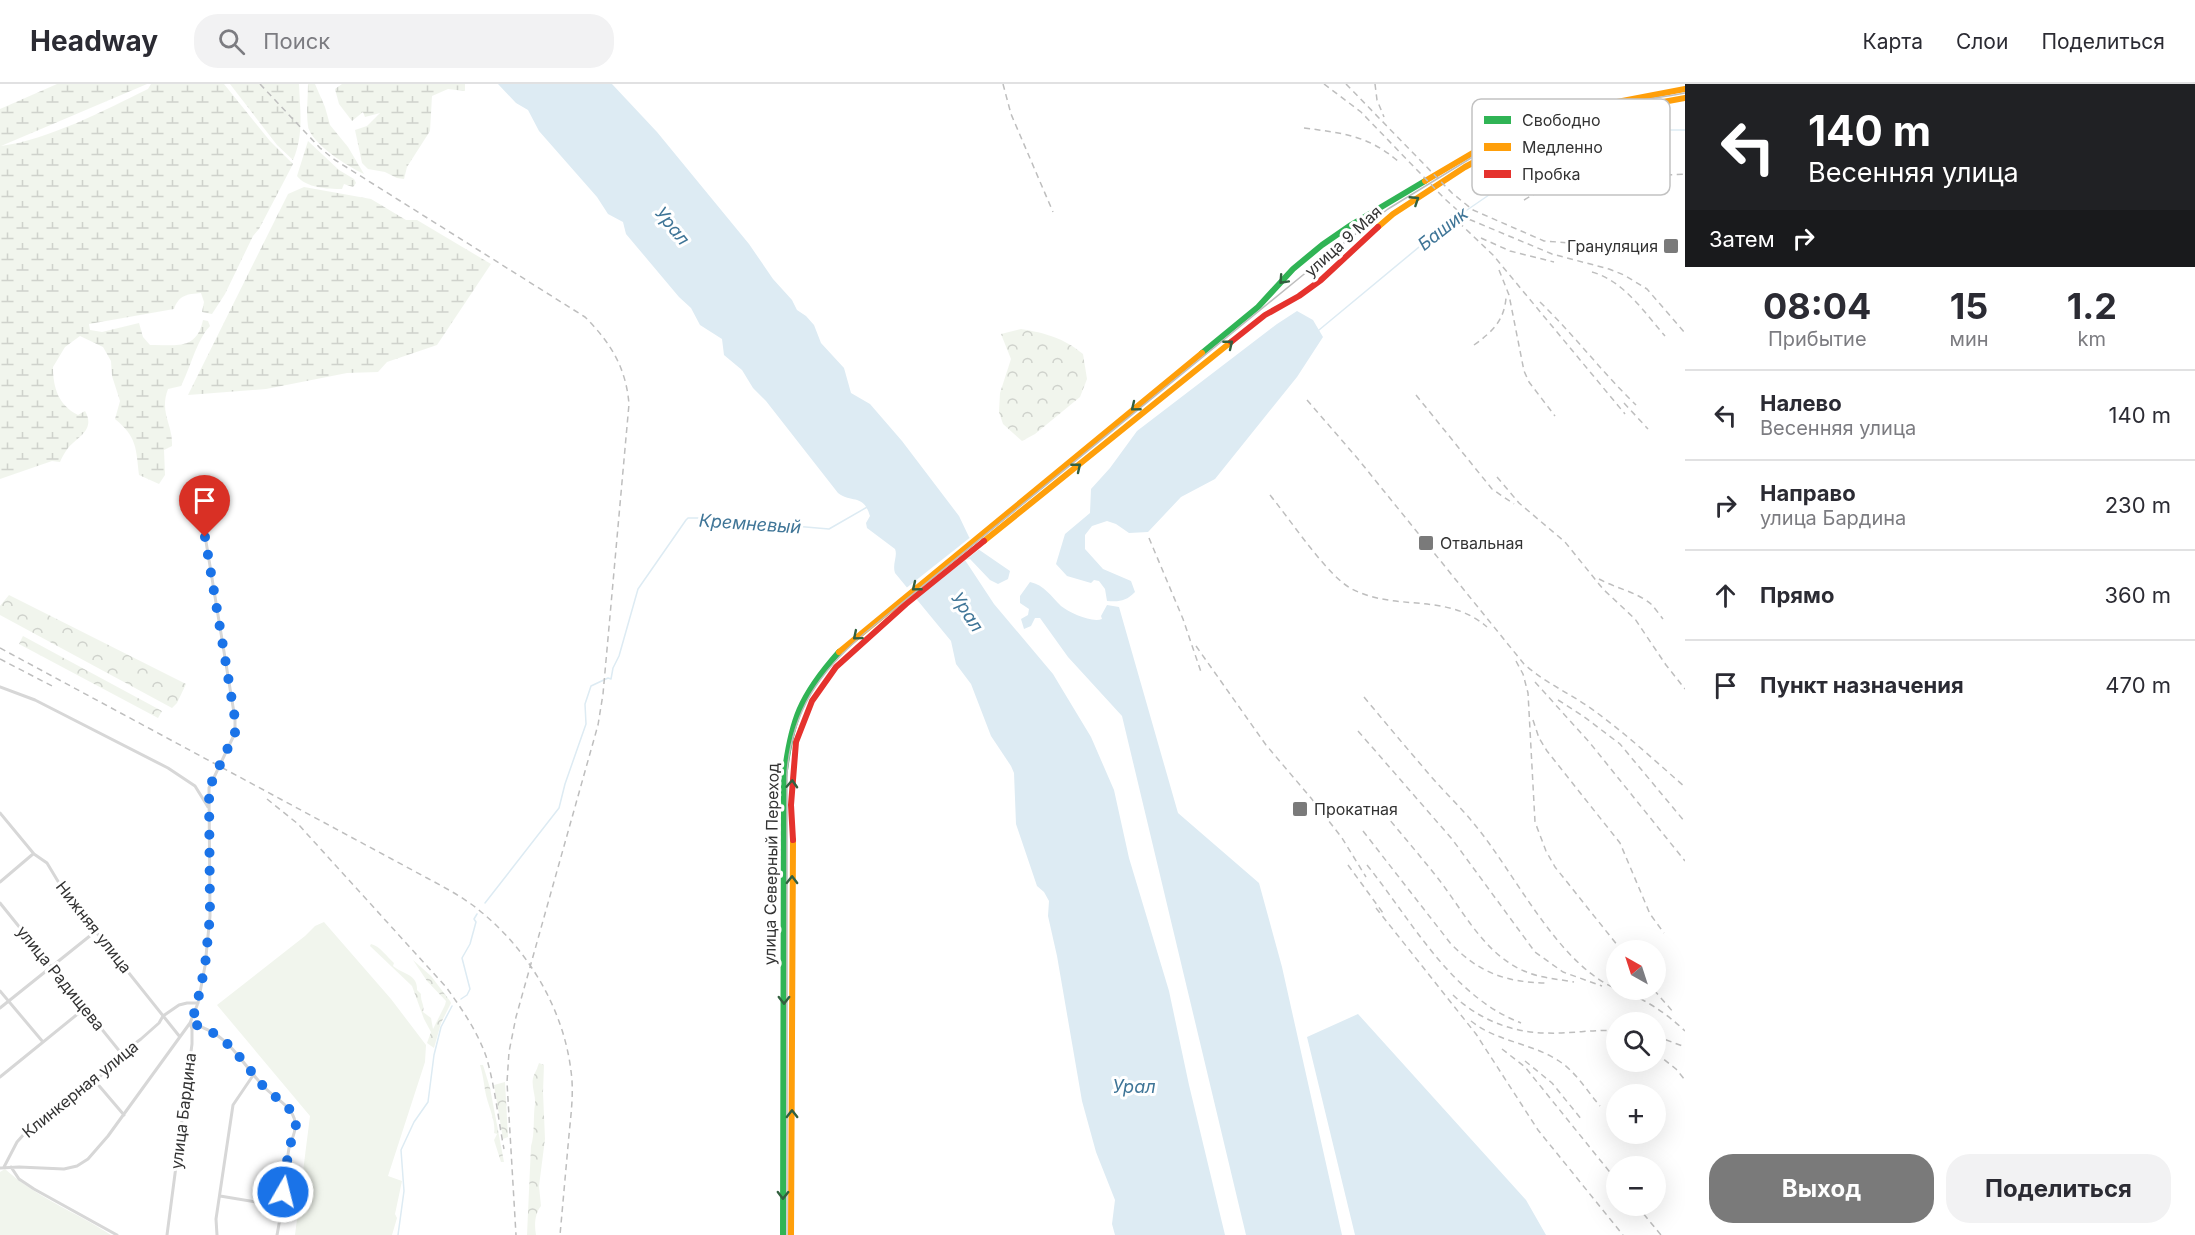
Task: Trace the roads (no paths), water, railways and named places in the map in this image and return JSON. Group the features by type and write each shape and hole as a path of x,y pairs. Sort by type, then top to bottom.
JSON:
{"main road":[{"name":"улица 9 Мая","path":"1632,99 1685,89"},
{"name":"улица 9 Мая","path":"1670,101 1685,98"},
{"name":"улица 9 Мая","path":"1033,493 1258,307 1293,268 1322,245 1351,225 1472,153"},
{"name":"улица 9 Мая","path":"1031,504 1265,315 1310,289 1393,214 1472,166"},
{"name":"улица Северный Переход","path":"791,1235 793,842 791,805 796,742 812,701 836,667 1033,493"},
{"name":"улица Северный Переход","path":"783,1235 783,809 785,756 789,738 802,701 825,667 842,648 901,598 996,527 1031,504"}],"street":[{"name":"улица Бардина","path":"167,1235 192,1044 190,1023 198,1003 205,966 210,916 209,788 235,733 235,719 202,517"},
{"path":"0,687 35,700 185,778 204,797 209,809"},
{"name":"Нижняя улица","path":"0,813 34,854 47,863 65,893 180,1037"},
{"path":"0,882 34,854"},
{"name":"улица Радищева","path":"0,903 122,1053"},
{"path":"0,1008 96,931"},
{"path":"0,991 43,1042"},
{"path":"163,1016 179,1005 198,1003"},
{"path":"0,1077 85,1008"},
{"name":"Клинкерная улица","path":"2,1168 17,1142 26,1133 44,1118 58,1112 95,1081 163,1016"},
{"path":"2,1168 64,1169 77,1166 101,1146 190,1023 205,1027 220,1037 240,1056 262,1085 289,1109 295,1122 277,1235"},
{"path":"218,1235 216,1219 233,1105 254,1074"},
{"path":"95,1081 124,1115"},
{"path":"11,1167 19,1179 34,1189 117,1235"},
{"path":"220,1196 281,1206"}],"water":[{"name":"Урал","path":"498,84 612,84 657,132 749,244 773,279 792,300 797,310 814,325 821,343 844,368 851,393 870,404 902,441 959,516 969,537 978,549 1010,571 1008,579 998,584 990,580 970,559 965,560 994,604 1053,674 1091,737 1114,790 1129,858 1169,991 1225,1235 1115,1235 1112,1224 1115,1200 1096,1152 1082,1101 1048,916 1049,901 1037,886 1016,824 1014,773 991,736 971,684 956,664 951,641 895,573 895,549 867,528 866,523 870,516 864,504 838,493 766,401 753,388 742,370 724,355 722,339 700,325 691,308 626,234 623,222 608,214 597,197 539,131 528,110 516,103"},
{"path":"1297,311 1313,320 1323,337 1297,377 1215,479 1181,497 1148,532 1129,533 1107,521 1092,526 1085,535 1085,549 1103,569 1131,581 1135,592 1122,600 1107,601 1105,589 1099,581 1094,580 1091,583 1067,576 1056,564 1065,534 1090,513 1091,489 1110,468 1137,431"},
{"path":"1030,582 1043,588 1065,609 1087,618 1102,619 1101,616 1107,605 1119,607 1178,813 1259,883 1282,967 1342,1235 1246,1235 1122,716 1068,657 1040,618 1035,618 1031,626 1024,629 1021,619 1028,615 1029,609 1020,603 1020,596"},
{"path":"1358,1014 1526,1200 1546,1235 1355,1235 1307,1037"}],"waterway":[{"name":"Башик","path":"1670,130 1685,130"},
{"name":"Башик","path":"1319,330 1448,223 1489,195"},
{"name":"Кремневый","path":"485,903 559,808 586,724 585,704 591,686 608,678 611,679 638,589 686,520 700,518 829,529 869,506"},
{"name":"Кремневый","path":"461,999 470,989 462,958 470,944 477,914"},
{"name":"Кремневый","path":"398,1235 404,1191 401,1150 414,1122 428,1102 434,1055 441,1027 452,1006"}],"tram line":[{"path":"1650,99 1685,93"},
{"path":"787,1235 787,773 795,730 821,678 865,633 1314,266 1388,209 1472,157"}],"railway":[{"path":"260,84 320,148 335,160 585,317 610,346 625,379 629,404 603,694 598,725 516,1017 509,1052 507,1082 516,1235"},
{"path":"1003,84 1011,114 1053,212"},
{"path":"1324,84 1361,112 1466,218 1552,254 1624,275 1647,289 1685,333"},
{"path":"1346,84 1452,193 1473,210 1544,241 1585,244"},
{"path":"1375,84 1377,100 1384,117"},
{"path":"1304,128 1354,137 1376,146 1399,162"},
{"path":"1670,175 1685,174"},
{"path":"1524,200 1534,195"},
{"path":"1451,215 1493,255 1625,414"},
{"path":"1481,238 1510,251 1554,262"},
{"path":"1499,270 1509,295 1524,371 1529,382 1555,416"},
{"path":"1592,272 1614,282 1624,290 1665,336"},
{"path":"1474,345 1500,320 1506,298"},
{"path":"1540,302 1636,405"},
{"path":"1416,395 1492,489 1514,504"},
{"path":"1307,400 1358,459 1524,664 1602,716 1685,787"},
{"path":"1624,403 1648,429"},
{"path":"1497,477 1519,503 1565,542 1603,589 1635,619 1685,689"},
{"path":"1270,495 1321,560 1352,589 1386,600 1455,610 1472,616 1487,627"},
{"path":"1149,538 1183,619 1201,672"},
{"path":"1599,579 1645,600 1663,619"},
{"path":"1196,646 1266,745 1342,838 1366,877"},
{"path":"0,648 449,890 471,904 508,937 538,977 550,999 567,1046 571,1071 572,1103 560,1235"},
{"path":"0,659 54,687"},
{"path":"1516,661 1523,674 1528,693 1535,822 1555,867 1613,940"},
{"path":"1535,682 1590,743 1685,861"},
{"path":"1364,697 1475,825 1557,939 1576,960 1606,983"},
{"path":"1558,700 1620,744 1685,822"},
{"path":"1533,720 1539,738 1547,751 1620,843 1650,914 1664,933"},
{"path":"1358,731 1452,839 1535,952 1563,972 1602,986"},
{"path":"267,799 298,824 446,987 458,1004 474,1029 486,1056 504,1149"},
{"path":"1384,813 1440,881 1477,932 1498,954 1510,964 1524,971 1574,982"},
{"path":"1363,831 1451,944 1462,954 1494,974 1518,981 1546,983"},
{"path":"1348,865 1383,913"},
{"path":"1367,865 1453,976 1496,1011 1521,1023"},
{"path":"1376,908 1476,1034 1538,1130 1623,1235"},
{"path":"1453,995 1484,1018 1508,1027 1556,1033 1606,1031"},
{"path":"1643,1000 1685,1031"},
{"path":"1663,1000 1674,1013"},
{"path":"1471,1021 1492,1034 1538,1050 1559,1061 1576,1076 1600,1106"},
{"path":"1666,1040 1685,1047"},
{"path":"1502,1049 1525,1067 1606,1167"},
{"path":"1525,1061 1552,1083 1582,1120"},
{"path":"1666,1061 1685,1080"},
{"path":"1645,1216 1661,1235"}],"place":[{"name":"Грануляция","path":"1671,246"},
{"name":"Отвальная","path":"1426,543"},
{"name":"Прокатная","path":"1300,809"}]}
